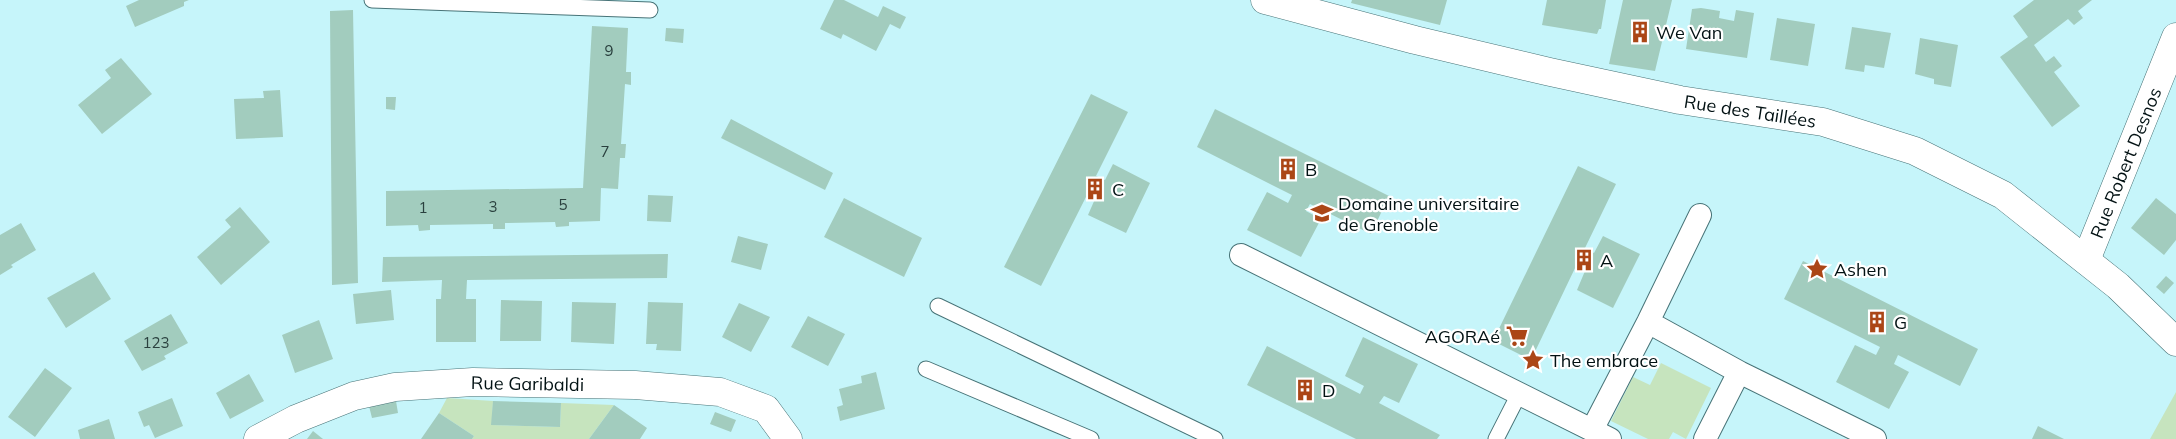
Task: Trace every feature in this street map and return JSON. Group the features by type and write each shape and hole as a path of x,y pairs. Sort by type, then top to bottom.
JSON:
{"street":[{"name":"Rue des Taillées","path":"1265,0 1415,40 1559,74 1680,100 1823,122 1915,150 2003,195 2118,286 2176,342"},
{"name":"Rue Robert Desnos","path":"2086,260 2176,37"},
{"path":"1240,255 1601,434 1648,322 1700,215"},
{"path":"1648,322 1745,375 1875,439"},
{"path":"1705,439 1745,375"},
{"name":"Rue Garibaldi","path":"258,439 296,419 354,396 395,387 473,382 635,385 720,392 766,409 788,439"}],"lane":[{"path":"372,0 650,10"},
{"path":"938,306 1216,439"},
{"path":"926,369 1091,439"},
{"path":"1496,439 1519,394"}],"green space":[{"path":"1661,363 1711,388 1686,439 1673,432 1669,439 1648,439 1611,421 1633,377 1650,385"},
{"path":"2176,392 2176,439 2150,439"},
{"path":"447,398 493,401 492,425 560,427 561,403 614,405 589,439 472,439 474,436 439,413"}],"building":[{"path":"139,0 189,0 184,2 184,6 135,27 126,6"},
{"path":"834,0 844,0 878,17 883,6 906,17 900,29 890,24 876,51 843,34 841,39 820,29"},
{"path":"1352,0 1447,0 1440,25 1351,3"},
{"path":"1547,0 1606,0 1601,29 1599,29 1597,34 1542,25"},
{"name":"We Van","path":"1623,0 1672,0 1655,71 1609,64"},
{"path":"2034,0 2092,0 2078,11 2083,18 2074,25 2068,19 2034,45 2046,62 2054,56 2062,66 2054,72 2080,106 2052,127 2000,57 2028,37 2013,16"},
{"path":"1701,8 1720,11 1719,18 1734,21 1736,10 1754,13 1747,58 1686,49 1692,9"},
{"path":"353,10 358,283 332,285 330,11"},
{"path":"1777,18 1815,24 1808,66 1770,60"},
{"path":"592,26 628,28 626,72 631,72 631,85 625,84 621,144 626,144 625,158 620,158 618,189 601,188 600,221 569,222 569,226 556,227 555,222 505,223 505,229 493,229 493,224 430,225 430,230 419,231 418,225 386,226 386,191 583,188"},
{"path":"1852,27 1891,33 1884,68 1865,65 1864,72 1845,69"},
{"path":"666,28 684,29 683,43 665,41"},
{"path":"1920,38 1958,45 1951,87 1934,84 1934,79 1915,74"},
{"path":"121,58 152,94 102,134 78,105 111,78 105,70"},
{"path":"280,90 283,137 236,139 234,99 264,98 263,91"},
{"name":"C","path":"1091,94 1128,112 1096,176 1105,180 1113,164 1150,183 1126,233 1088,215 1095,199 1087,195 1041,286 1004,267"},
{"path":"386,97 396,97 395,110 386,109"},
{"name":"B","path":"1215,109 1389,196 1371,234 1310,204 1306,211 1321,219 1301,257 1247,230 1267,192 1288,203 1292,195 1197,147"},
{"path":"731,119 833,173 825,190 721,138"},
{"name":"A","path":"1578,166 1616,184 1585,248 1594,253 1603,236 1640,254 1613,308 1577,290 1585,271 1576,266 1531,360 1493,341"},
{"path":"648,195 673,196 671,222 647,221"},
{"path":"844,198 922,238 904,277 824,237"},
{"path":"2156,198 2176,214 2176,240 2164,255 2131,228"},
{"path":"240,207 270,242 221,285 197,257 231,227 225,220"},
{"path":"21,223 36,250 11,265 13,267 0,275 0,235"},
{"path":"738,236 768,244 761,270 731,262"},
{"path":"668,254 667,278 467,280 466,299 476,299 476,342 436,342 436,299 441,299 442,280 382,282 383,257"},
{"name":"G","path":"1803,261 1978,349 1960,386 1898,355 1894,364 1909,372 1889,409 1836,382 1855,345 1876,355 1880,347 1784,299"},
{"path":"94,272 111,299 66,328 47,298"},
{"path":"2166,276 2174,283 2164,294 2156,287"},
{"path":"391,290 394,320 356,324 353,294"},
{"path":"501,300 542,301 541,341 500,341"},
{"path":"572,302 616,303 614,344 571,342"},
{"path":"648,302 683,303 681,351 656,350 657,344 646,344"},
{"path":"739,303 770,317 751,352 722,337"},
{"path":"171,314 188,343 164,356 166,359 142,371 124,341"},
{"path":"808,316 845,334 828,366 791,347"},
{"path":"319,320 333,359 295,373 282,335"},
{"name":"D","path":"1363,337 1418,364 1399,403 1384,396 1379,403 1440,435 1437,439 1356,439 1247,385 1267,346 1360,394 1364,386 1345,376"},
{"path":"45,368 72,388 35,437 8,417"},
{"path":"876,372 885,409 840,421 837,407 843,405 839,389 862,383 861,376"},
{"path":"249,374 264,401 230,419 216,393"},
{"path":"172,398 183,426 155,438 149,425 144,427 138,412"},
{"path":"396,401 398,413 372,418 369,406"},
{"path":"493,401 561,403 560,427 491,425"},
{"path":"614,405 647,428 640,439 589,439"},
{"path":"715,412 736,420 731,432 710,424"},
{"path":"439,413 474,436 472,439 421,439"},
{"path":"109,419 115,439 80,439 78,430"},
{"path":"2038,426 2064,439 2032,439"},
{"path":"313,431 323,439 307,439"}],"place":[{"name":"We Van","path":"1640,32"},
{"name":"B","path":"1288,169"},
{"name":"C","path":"1095,189"},
{"name":"Domaine universitaire de Grenoble","path":"1322,213"},
{"name":"A","path":"1584,260"},
{"name":"Ashen","path":"1817,269"},
{"name":"G","path":"1877,322"},
{"name":"AGORAé","path":"1517,336"},
{"name":"The embrace","path":"1533,360"},
{"name":"D","path":"1305,390"}]}
